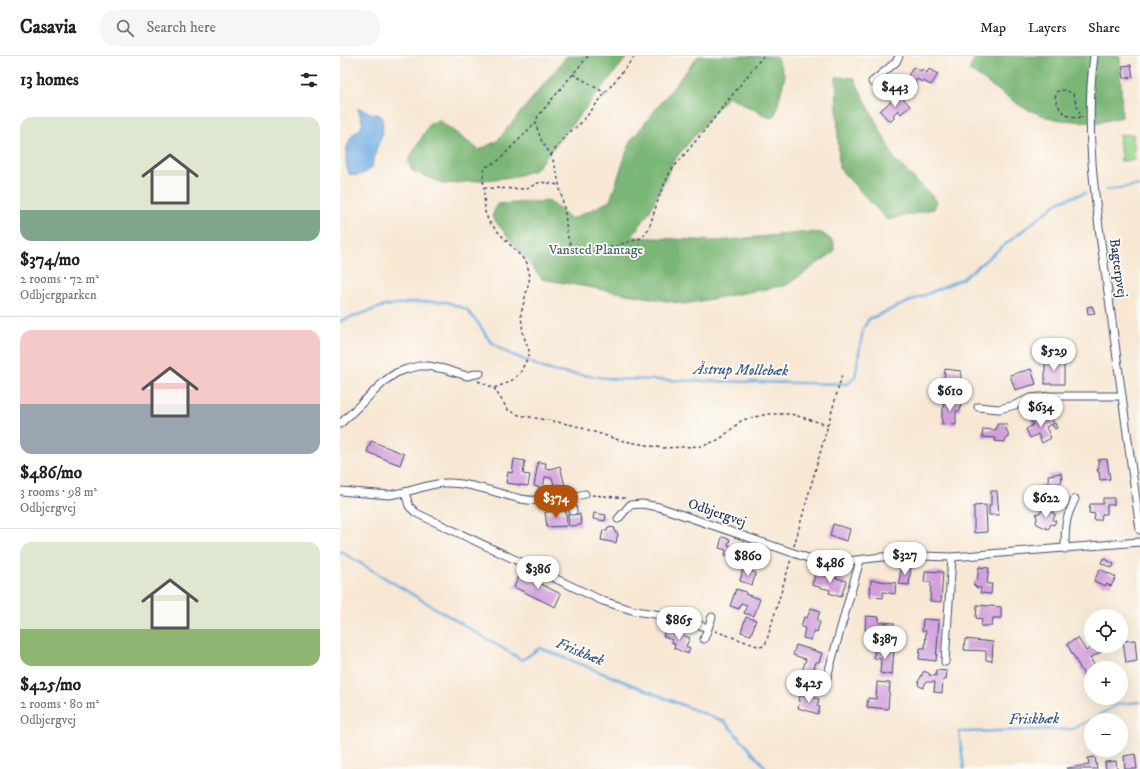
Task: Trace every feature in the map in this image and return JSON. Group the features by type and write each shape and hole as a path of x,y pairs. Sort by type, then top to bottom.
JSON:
{"street":[{"path":"872,82 896,62 899,56"},
{"name":"Bagterpvej","path":"1094,56 1091,73 1093,170 1099,230 1140,530"},
{"path":"340,424 386,380 396,373 419,366 428,366 467,376 480,373"},
{"path":"978,408 999,409 1015,405 1030,398 1051,396 1122,396"},
{"path":"340,491 388,495 446,483 463,484 523,499 544,500 585,494"},
{"path":"405,492 409,506 416,513 602,601 635,611 674,617 708,628"},
{"path":"570,497 573,511"},
{"path":"1065,549 1065,527 1069,511 1075,499"},
{"name":"Odbjergvej","path":"618,519 630,506 642,504 659,507 808,558 840,562 891,556 952,557 1140,542"},
{"path":"945,662 952,557"},
{"path":"825,684 860,560"},
{"path":"704,640 712,617"}],"path":[{"path":"494,388 510,382 520,373 530,353 523,334 521,314 530,277 527,263 489,222 485,212 483,173 486,167 499,160 536,122 538,116 588,56"},
{"path":"551,155 565,136 582,122 635,56"},
{"path":"536,122 542,142 551,155 556,169 565,213 567,234 572,250 580,254 594,252 639,239 646,233 650,225 660,194 670,172 763,56"},
{"path":"573,74 605,93"},
{"path":"1081,117 1073,94 1068,91 1061,90 1056,92 1055,99 1062,111 1068,116 1075,118 1081,117 1091,120"},
{"path":"484,188 526,189 540,182 559,185"},
{"path":"708,628 760,647 766,644 842,375"},
{"path":"467,376 494,388 508,410 519,416 574,425 620,440 662,448 703,446 720,439 742,420 768,414 791,414 828,425"},
{"path":"585,494 629,498"}],"green space":[{"path":"567,56 628,56 535,170 513,177 445,184 412,171 408,161 430,123 440,121 479,150 497,141"},
{"name":"Vansted Plantage","path":"698,56 776,56 785,76 775,116 770,118 728,96 674,160 651,209 632,237 717,241 809,232 822,233 834,242 834,252 787,285 684,304 542,279 492,217 497,204 549,201 572,219 610,201 630,142"},
{"path":"976,56 1120,56 1122,117 1097,123 1052,119 1022,107 969,70"},
{"path":"836,77 854,78 895,160 937,201 934,209 887,220 839,168"},
{"path":"1133,134 1135,160 1121,161 1119,135"}],"water":[{"path":"359,108 373,114 378,114 382,117 383,127 382,136 376,149 376,155 373,160 372,168 367,172 355,175 349,174 346,164 346,154 350,139 362,125"}],"building":[{"path":"1131,65 1133,77 1124,78 1122,66"},
{"path":"913,67 921,71 922,69 927,73 929,69 938,74 931,85 917,79 914,84 906,80"},
{"path":"899,94 910,106 901,114 898,110 893,115 895,117 890,122 880,111"},
{"path":"1092,306 1095,313 1088,314 1087,307"},
{"path":"1045,359 1064,359 1064,384 1045,384"},
{"path":"945,369 961,371 960,389 949,388 950,383 944,383"},
{"path":"1031,369 1036,384 1015,390 1010,375"},
{"path":"944,400 961,402 960,411 956,411 956,425 942,424"},
{"path":"1040,414 1042,419 1050,415 1057,428 1055,429 1052,424 1046,427 1051,438 1042,443 1038,434 1030,438 1026,429 1033,425 1030,419"},
{"path":"997,424 1007,424 1006,431 1008,432 1008,438 1006,438 1005,442 995,441 996,438 982,437 983,429 996,430"},
{"path":"371,441 404,454 400,465 367,452"},
{"path":"514,459 525,461 523,474 530,475 528,486 506,483 508,472 512,473"},
{"path":"1107,459 1110,479 1100,480 1097,469 1099,469 1098,460"},
{"path":"538,462 546,463 545,468 550,469 560,466 565,486 555,488 552,478 545,477 543,488 534,486"},
{"path":"1061,473 1062,482 1054,484 1055,494 1037,496 1036,488 1038,485 1049,483 1048,475"},
{"path":"991,491 997,491 999,515 989,515"},
{"path":"1103,498 1114,498 1114,505 1107,505 1107,514 1102,514 1101,520 1094,520 1095,514 1089,513 1090,504 1103,504"},
{"path":"986,505 987,532 974,533 974,506"},
{"path":"1043,508 1055,514 1053,520 1056,521 1054,525 1051,524 1048,529 1037,524 1036,522 1036,514 1041,512"},
{"path":"566,511 567,526 547,527 545,512"},
{"path":"594,513 606,515 605,521 593,519"},
{"path":"580,514 581,525 569,526 568,515"},
{"path":"833,524 850,529 847,541 830,536"},
{"path":"610,527 615,528 615,533 618,533 616,543 601,540 603,530 607,531"},
{"path":"722,537 730,539 728,545 740,549 737,558 725,555 726,550 719,548"},
{"path":"1103,558 1114,564 1112,568 1101,563"},
{"path":"901,566 911,567 909,585 899,584"},
{"path":"979,567 989,568 987,584 992,584 991,594 980,593 981,588 977,588 973,584 977,580"},
{"path":"743,569 756,573 752,585 740,581"},
{"path":"1100,569 1116,577 1111,586 1106,584 1105,586 1094,581"},
{"path":"925,571 943,572 941,602 930,601 931,582 924,582"},
{"path":"816,572 846,581 841,597 829,593 830,590 812,585"},
{"path":"520,574 561,594 555,607 514,587"},
{"path":"871,580 896,583 895,594 883,592 883,598 870,597"},
{"path":"736,589 760,599 754,616 744,613 747,605 741,603 739,609 730,606"},
{"path":"977,605 1001,607 1001,618 993,618 992,626 981,626 982,619 976,618"},
{"path":"811,608 820,611 817,621 820,622 817,632 813,631 811,640 803,638 805,628 801,627 804,617 807,618"},
{"path":"866,616 879,617 879,623 894,623 894,631 878,630 877,639 867,639 867,631 865,631"},
{"path":"746,617 756,620 751,635 741,632"},
{"path":"923,619 939,620 936,661 919,659 920,648 925,648 926,631 922,631"},
{"path":"666,630 674,634 675,632 690,638 686,646 690,648 688,654 674,648 675,644 671,642 672,640 663,636"},
{"path":"1078,638 1084,648 1084,653 1099,653 1090,658 1092,661 1084,661 1084,675 1067,644"},
{"path":"965,639 993,642 992,661 986,660 986,651 964,650"},
{"path":"1135,640 1137,661 1128,663 1128,661 1126,661 1125,653 1128,653 1128,641"},
{"path":"796,645 822,653 819,662 816,662 812,675 802,672 806,659 793,655"},
{"path":"875,649 894,650 892,675 880,673 881,659 874,658"},
{"path":"936,670 947,671 946,680 943,680 942,693 934,692 935,682 926,682 923,688 918,685 924,671 930,674 929,675 936,676"},
{"path":"877,682 890,683 888,709 867,707 868,698 876,699"},
{"path":"801,694 808,696 809,694 811,697 819,699 817,706 820,707 818,714 798,708 800,701 798,701"},
{"path":"1135,754 1137,769 1125,769 1124,757 1128,757 1128,755"},
{"path":"1095,757 1097,769 1067,769 1089,765 1088,758"},
{"path":"1116,761 1117,769 1106,769 1105,762"}],"waterway":[{"name":"Åstrup Møllebæk","path":"1107,190 1140,185"},
{"name":"Åstrup Møllebæk","path":"340,321 384,306 415,302 447,302 466,309 490,341 504,351 543,368 557,372 615,379 848,384 855,377 863,329 869,319 962,279 1060,201 1085,193"},
{"name":"Friskbæk","path":"340,551 522,660 540,648 725,722 767,769"},
{"name":"Friskbæk","path":"964,769 959,732 1073,729 1119,704 1140,702"}]}
